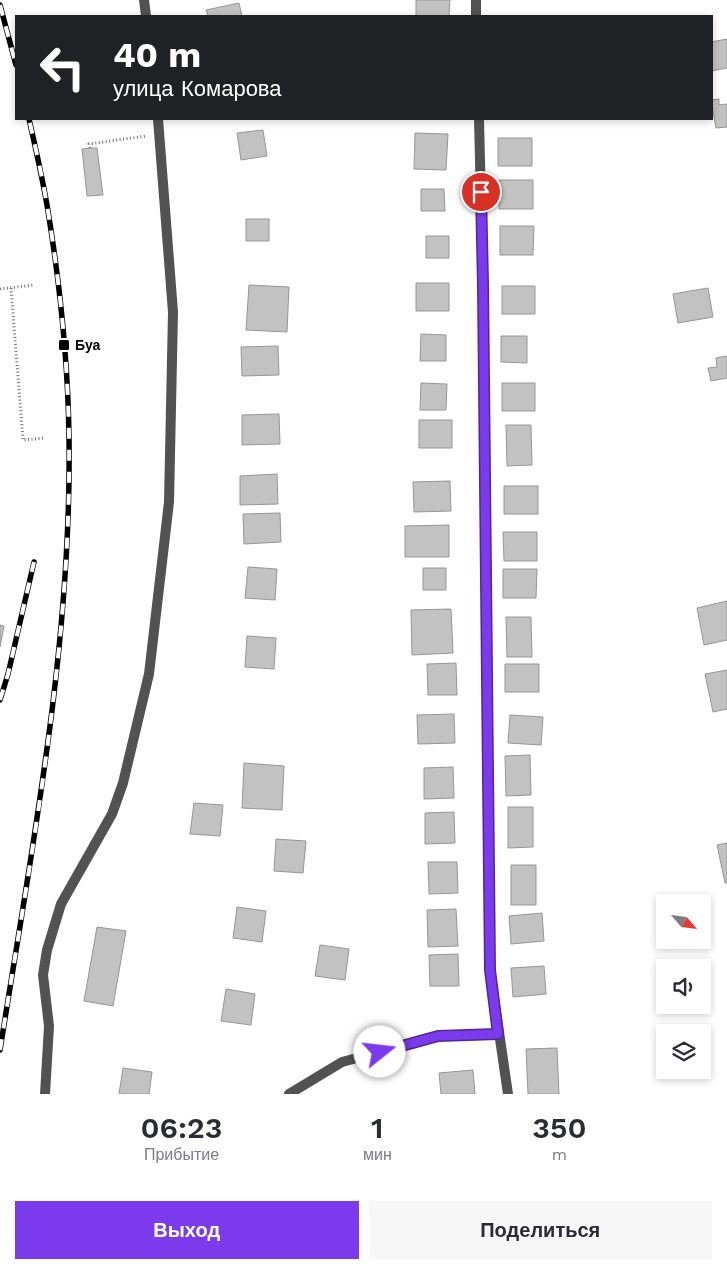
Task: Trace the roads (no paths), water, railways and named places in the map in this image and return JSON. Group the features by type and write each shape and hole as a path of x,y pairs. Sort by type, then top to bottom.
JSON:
{"street":[{"path":"144,0 146,15"},
{"path":"476,0 476,15"},
{"path":"46,1094 50,1026 43,976 47,950 61,904 112,814 123,783 149,674 169,502 173,312 158,120"},
{"path":"479,120 483,284 490,970 508,1094"},
{"path":"290,1094 342,1062 438,1036 498,1034"}],"railway":[{"path":"0,5 15,61"},
{"path":"0,1050 48,745 64,591 68,514 69,437 63,324 48,211 29,120"},
{"path":"0,700 8,674 34,562"}],"place":[{"name":"Буа","path":"64,345"}]}
